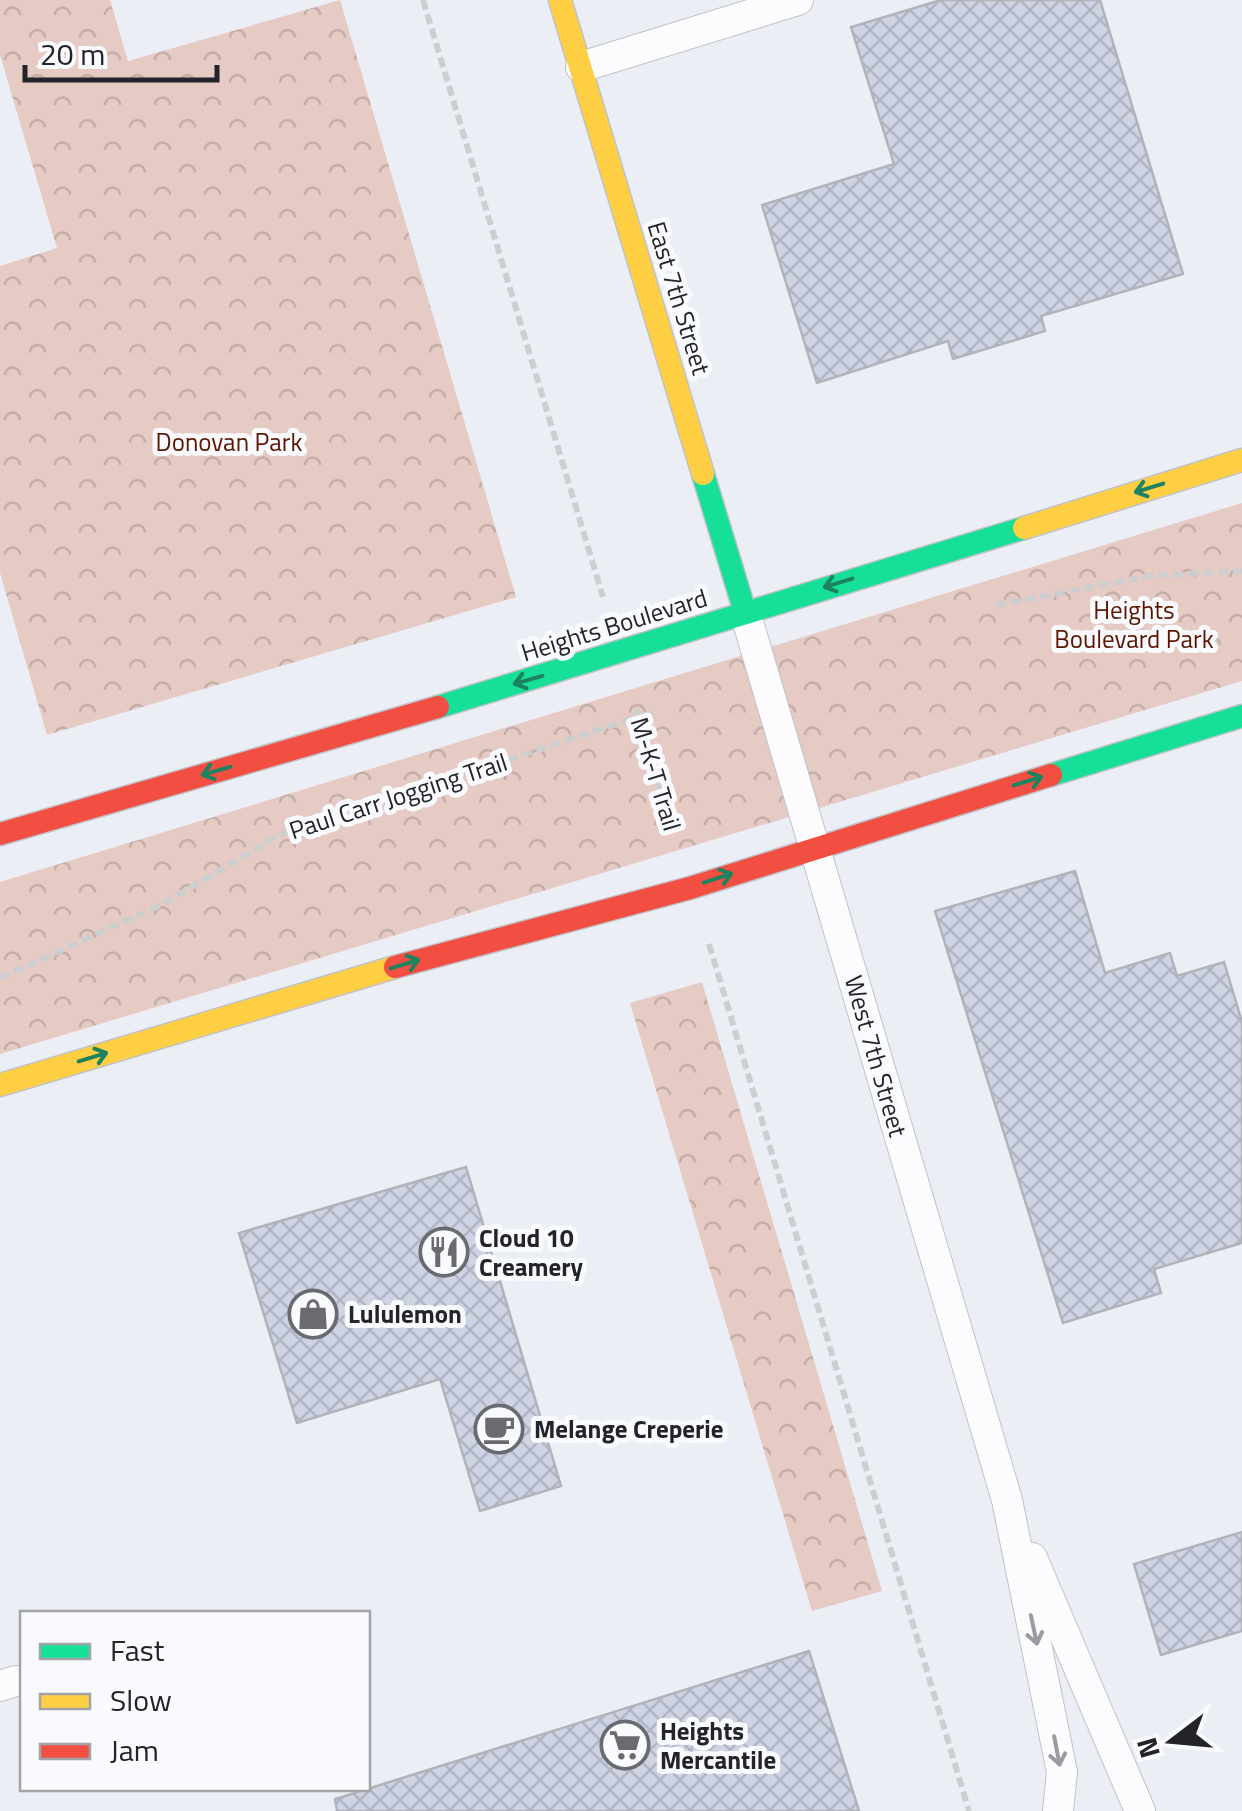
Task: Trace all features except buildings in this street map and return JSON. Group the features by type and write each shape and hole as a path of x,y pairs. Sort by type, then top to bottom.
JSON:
{"main road":[{"name":"East 7th Street","path":"560,0 745,612"},
{"name":"Heights Boulevard","path":"0,834 620,654 1242,460"},
{"path":"0,1085 465,946 690,888 1242,716"}],"lane":[{"path":"580,67 798,0"},
{"name":"West 7th Street","path":"745,612 1007,1500 1062,1772 1058,1811"},
{"name":"West 7th Street","path":"1007,1500 1140,1811"}],"path":[{"path":"423,0 605,601"},
{"path":"980,610 1150,576 1242,570"},
{"name":"M-K-T Trail","path":"632,694 675,836"},
{"name":"Paul Carr Jogging Trail","path":"0,978 161,905 280,835 670,705"},
{"path":"708,942 969,1811"}],"green space":[{"name":"Donovan Park","path":"0,0 110,0 128,61 340,0 516,597 47,735 0,573 0,266 57,248 0,55"},
{"name":"Heights Boulevard Park","path":"1242,503 1242,681 0,1054 0,882"},
{"path":"702,982 882,1591 812,1611 630,1003"}],"traffic: fast":[{"path":"703,474 745,612"},
{"path":"438,707 1024,528"},
{"path":"1051,775 1242,716"}],"traffic: slow":[{"path":"560,0 703,474"},
{"path":"1024,528 1242,460"},
{"path":"0,1085 395,967"}],"traffic: jam":[{"path":"0,834 438,707"},
{"path":"395,967 690,888 1051,775"}],"place":[{"name":"Cloud 10 Creamery","path":"444,1252"},
{"name":"Lululemon","path":"313,1314"},
{"name":"Melange Creperie","path":"499,1429"},
{"name":"Heights Mercantile","path":"625,1745"}]}
